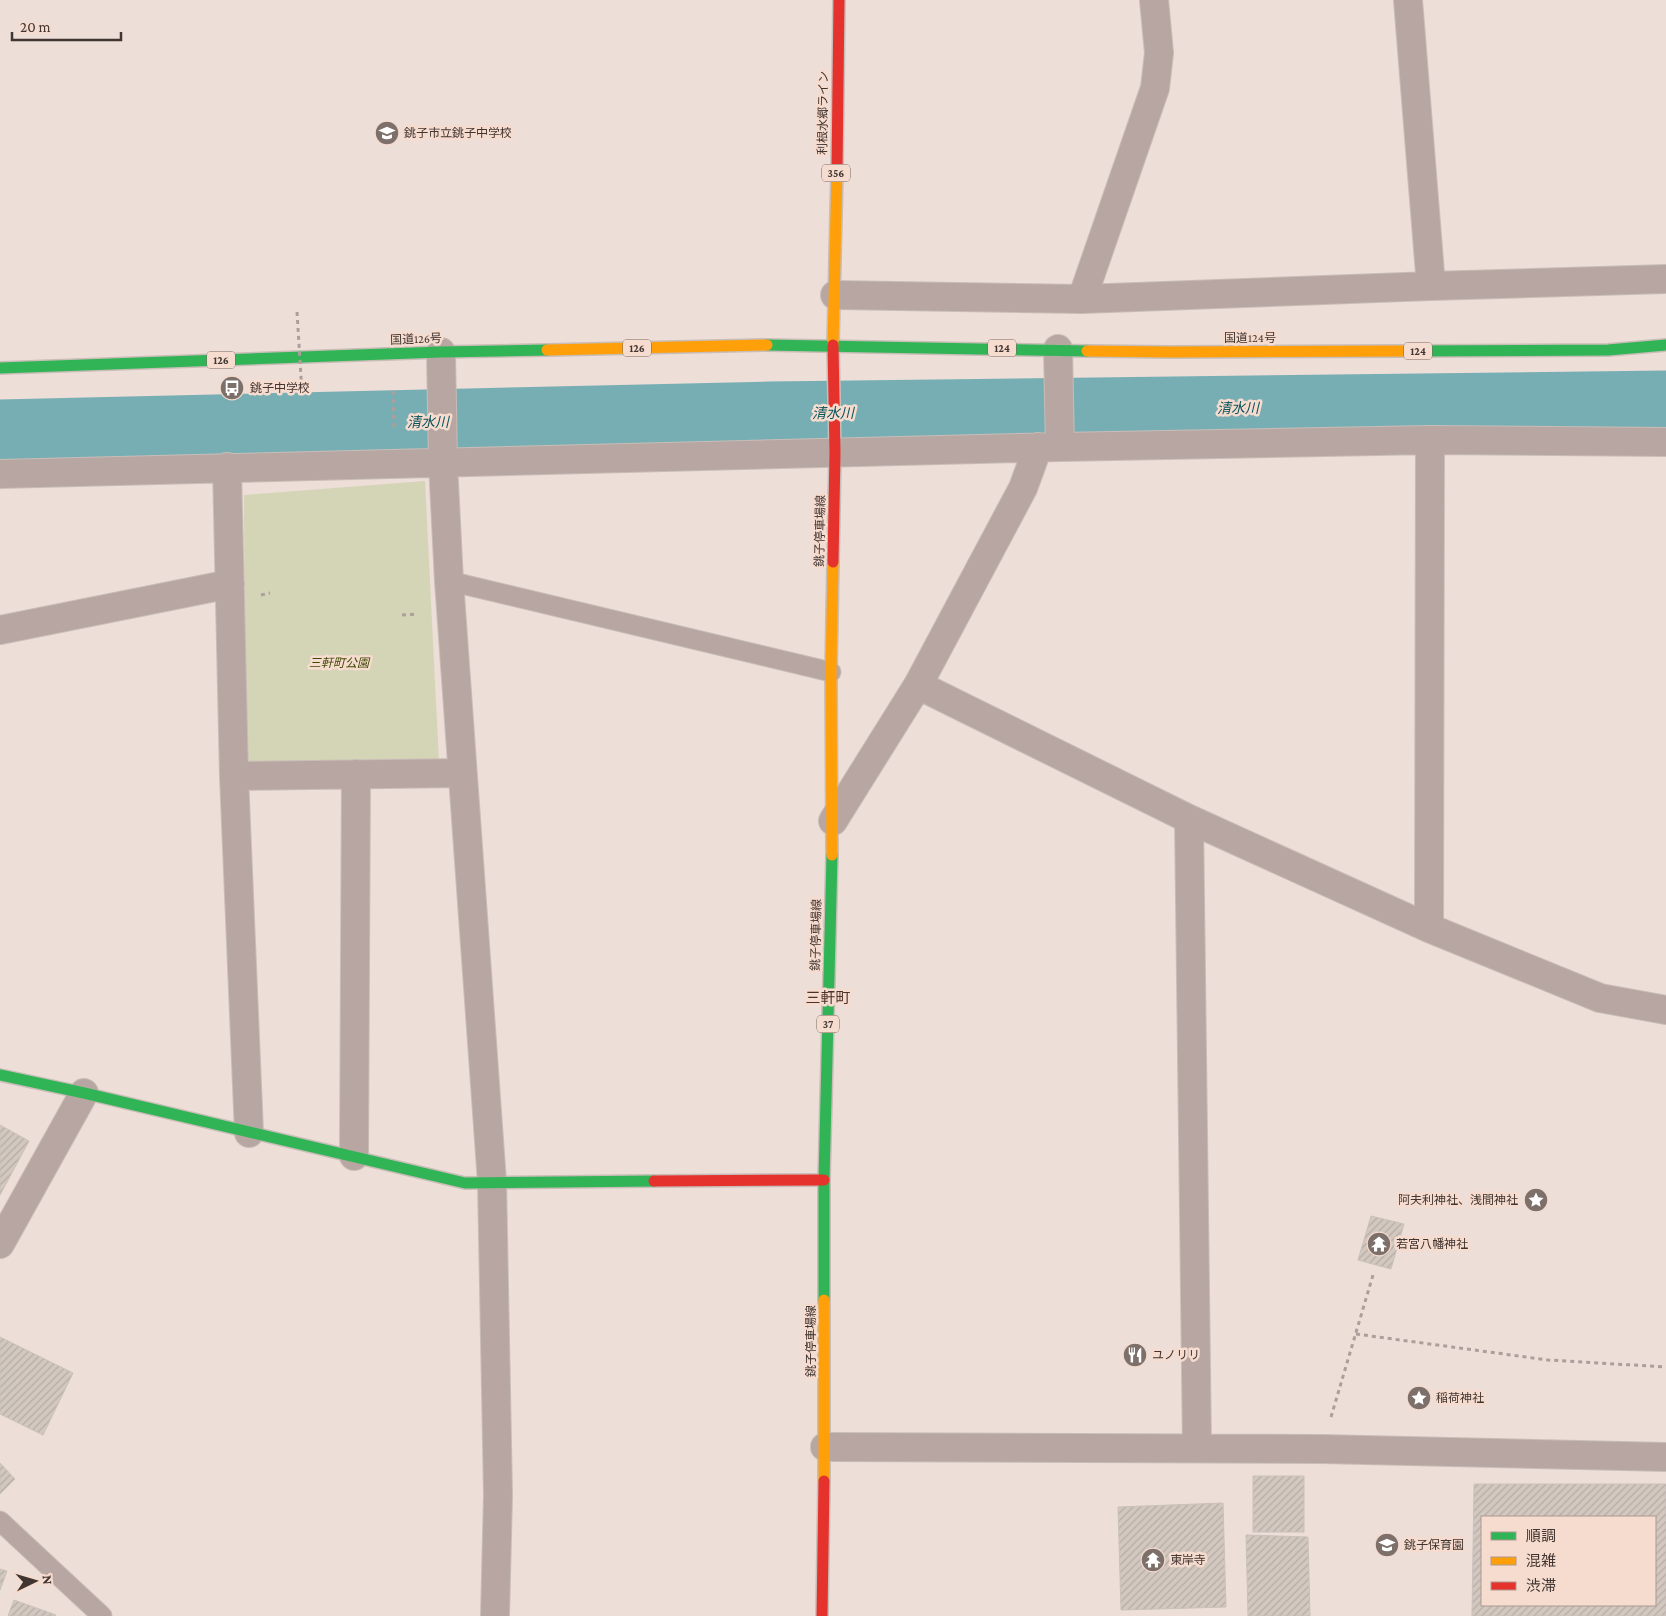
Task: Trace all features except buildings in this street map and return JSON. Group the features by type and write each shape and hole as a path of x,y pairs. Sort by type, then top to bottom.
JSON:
{"main road":[{"name":"利根水郷ライン","path":"833,345 839,0"},
{"name":"国道124号","path":"833,345 1171,352 1588,350 1666,345"},
{"name":"国道126号","path":"0,368 441,352 833,345"},
{"name":"銚子停車場線","path":"822,1616 825,1447 824,1180 833,821 831,672 835,453 833,345"},
{"path":"0,1075 465,1183 824,1180"}],"street":[{"path":"1082,298 1155,88 1158,53 1154,0"},
{"path":"1408,0 1431,286"},
{"path":"835,296 1082,298 1666,279"},
{"path":"833,821 918,685 1022,488 1049,447 1058,349"},
{"path":"441,352 443,463 449,581 492,1182 498,1495 495,1616"},
{"path":"1428,928 1430,440"},
{"path":"0,474 1049,447 1430,440 1666,442"},
{"path":"227,468 234,776 249,1133"},
{"path":"0,630 230,584"},
{"path":"918,685 1189,819 1428,928 1600,998 1666,1010"},
{"path":"234,776 462,773"},
{"path":"354,1156 356,774"},
{"path":"1189,819 1197,1448"},
{"path":"0,1244 84,1093"},
{"path":"825,1447 1322,1449 1666,1458"}],"lane":[{"path":"449,581 831,672"},
{"path":"0,1521 102,1616"}],"path":[{"path":"297,312 302,393"},
{"path":"393,393 394,432"},
{"path":"1322,1449 1373,1275"},
{"path":"1356,1334 1548,1360 1666,1367"}],"green space":[{"name":"三軒町公園","path":"425,481 439,763 245,769 244,495"}],"waterway":[{"name":"清水川","path":"0,432 770,414 1666,403"}],"traffic: fast":[{"path":"767,345 1087,351"},
{"path":"1407,351 1608,350 1666,345"},
{"path":"0,368 547,350"},
{"path":"824,1300 824,1180 832,855"},
{"path":"0,1075 465,1183 654,1181"}],"traffic: slow":[{"path":"833,345 837,171"},
{"path":"547,350 767,345"},
{"path":"1087,351 1407,351"},
{"path":"832,855 831,672 833,562"},
{"path":"824,1300 824,1481"}],"traffic: jam":[{"path":"837,171 839,0"},
{"path":"833,345 835,453 833,562"},
{"path":"654,1181 824,1180"},
{"path":"822,1616 824,1481"}],"place":[{"name":"銚子市立銚子中学校","path":"387,133"},
{"name":"銚子中学校","path":"232,388"},
{"name":"阿夫利神社、浅間神社","path":"1536,1200"},
{"name":"若宮八幡神社","path":"1379,1244"},
{"name":"ユノリリ","path":"1135,1355"},
{"name":"稲荷神社","path":"1419,1398"},
{"name":"銚子保育園","path":"1387,1545"},
{"name":"東岸寺","path":"1153,1560"}],"district":[{"name":"三軒町","path":"828,998"}]}
